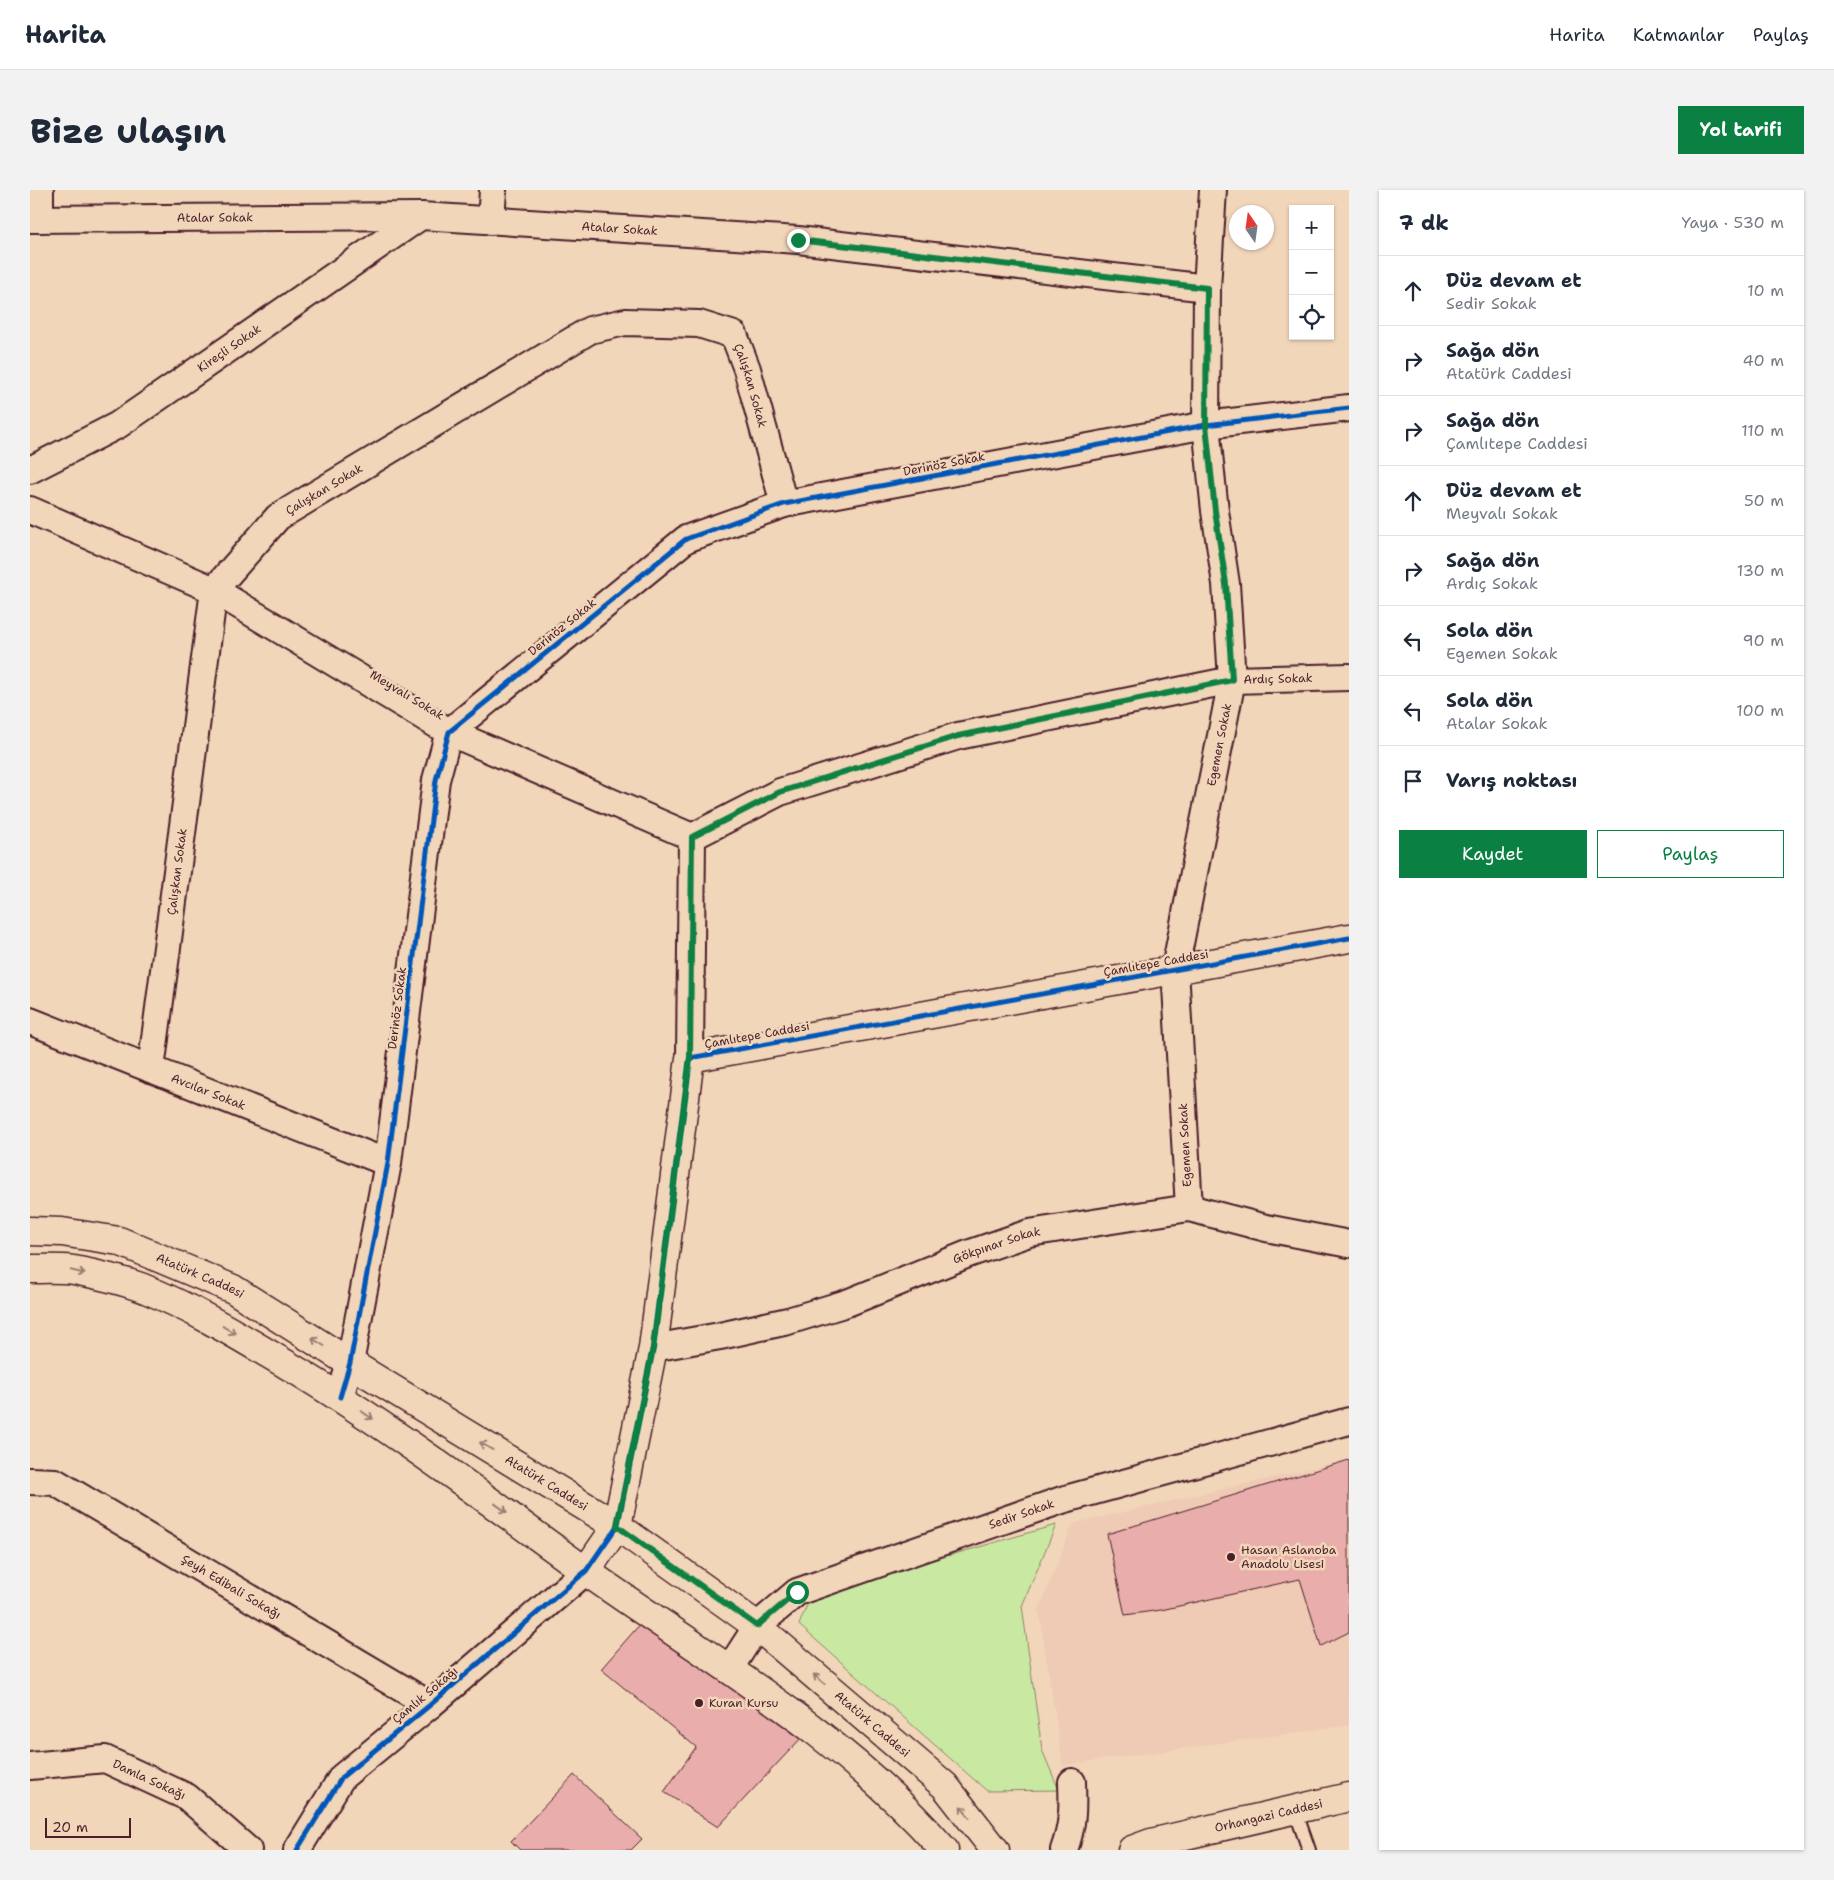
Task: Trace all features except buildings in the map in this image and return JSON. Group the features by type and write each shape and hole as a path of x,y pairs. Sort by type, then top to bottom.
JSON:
{"main road":[{"name":"Çamlıtepe Caddesi","path":"586,1571 617,1526 653,1348 690,1058 1349,938"},
{"name":"Atatürk Caddesi","path":"30,1231 62,1232 119,1241 233,1289 350,1363 617,1526 757,1626 945,1786 995,1850"},
{"path":"30,1269 71,1270 141,1288 217,1323 340,1397 457,1476 586,1571 730,1668 831,1742 921,1824 944,1850"},
{"name":"Orhangazi Caddesi","path":"1132,1850 1151,1843 1349,1797"}],"street":[{"path":"35,219 40,190"},
{"path":"491,220 493,190"},
{"name":"Egemen Sokak","path":"1188,1208 1176,969 1232,680 1226,584 1215,511 1206,425 1207,288 1213,190"},
{"name":"Atalar Sokak","path":"35,219 421,216 491,220 798,240 1207,288"},
{"name":"Kireçli Sokak","path":"30,470 118,425 421,216"},
{"name":"Çalışkan Sokak","path":"151,1069 214,590 278,517 590,330 625,322 699,324 734,335 747,370 784,504"},
{"name":"Derinöz Sokak","path":"340,1397 350,1363 388,1164 436,780 449,732 686,539 784,504 1206,425 1349,408"},
{"name":"Meyvalı Sokak","path":"30,510 214,590 449,732 692,837"},
{"name":"Ardıç Sokak","path":"692,837 780,792 958,736 1232,680 1349,678"},
{"path":"690,1058 692,837"},
{"name":"Avcılar Sokak","path":"30,1021 388,1164"},
{"name":"Gökpınar Sokak","path":"653,1348 737,1332 839,1306 968,1254 1029,1233 1188,1208 1266,1228 1349,1244"},
{"name":"Sedir Sokak","path":"730,1668 757,1626 797,1592 1062,1500 1349,1421"},
{"name":"Şeyh Edibali Sokağı","path":"30,1481 55,1482 430,1704"},
{"name":"Çamlık Sokağı","path":"297,1850 342,1776 586,1571"},
{"name":"Damla Sokağı","path":"30,1766 104,1759 187,1796 248,1850"},
{"path":"1064,1850 1071,1831 1073,1807 1072,1782"}],"lane":[{"path":"1295,1810 1309,1850"}],"shaded area":[{"path":"1349,1460 1349,1725 1063,1765 1039,1610 1073,1524"}],"green space":[{"path":"1056,1525 1022,1606 1042,1750 1059,1790 987,1791 799,1625 811,1595"}],"cycle path":[{"path":"340,1397 350,1363 388,1163 436,780 449,732 686,539 784,504 1206,425 1349,408"},
{"path":"297,1850 342,1777 430,1705 586,1571 617,1526 653,1348 690,1058 1349,938"}],"place":[{"name":"Hasan Aslanoba Anadolu Lisesi","path":"1231,1557"},
{"name":"Kuran Kursu","path":"699,1703"}],"route":[{"path":"797,1592 757,1626 617,1526 653,1348 690,1058 692,837 780,792 958,736 1232,680 1226,584 1215,511 1206,425 1207,288 798,240"}]}
